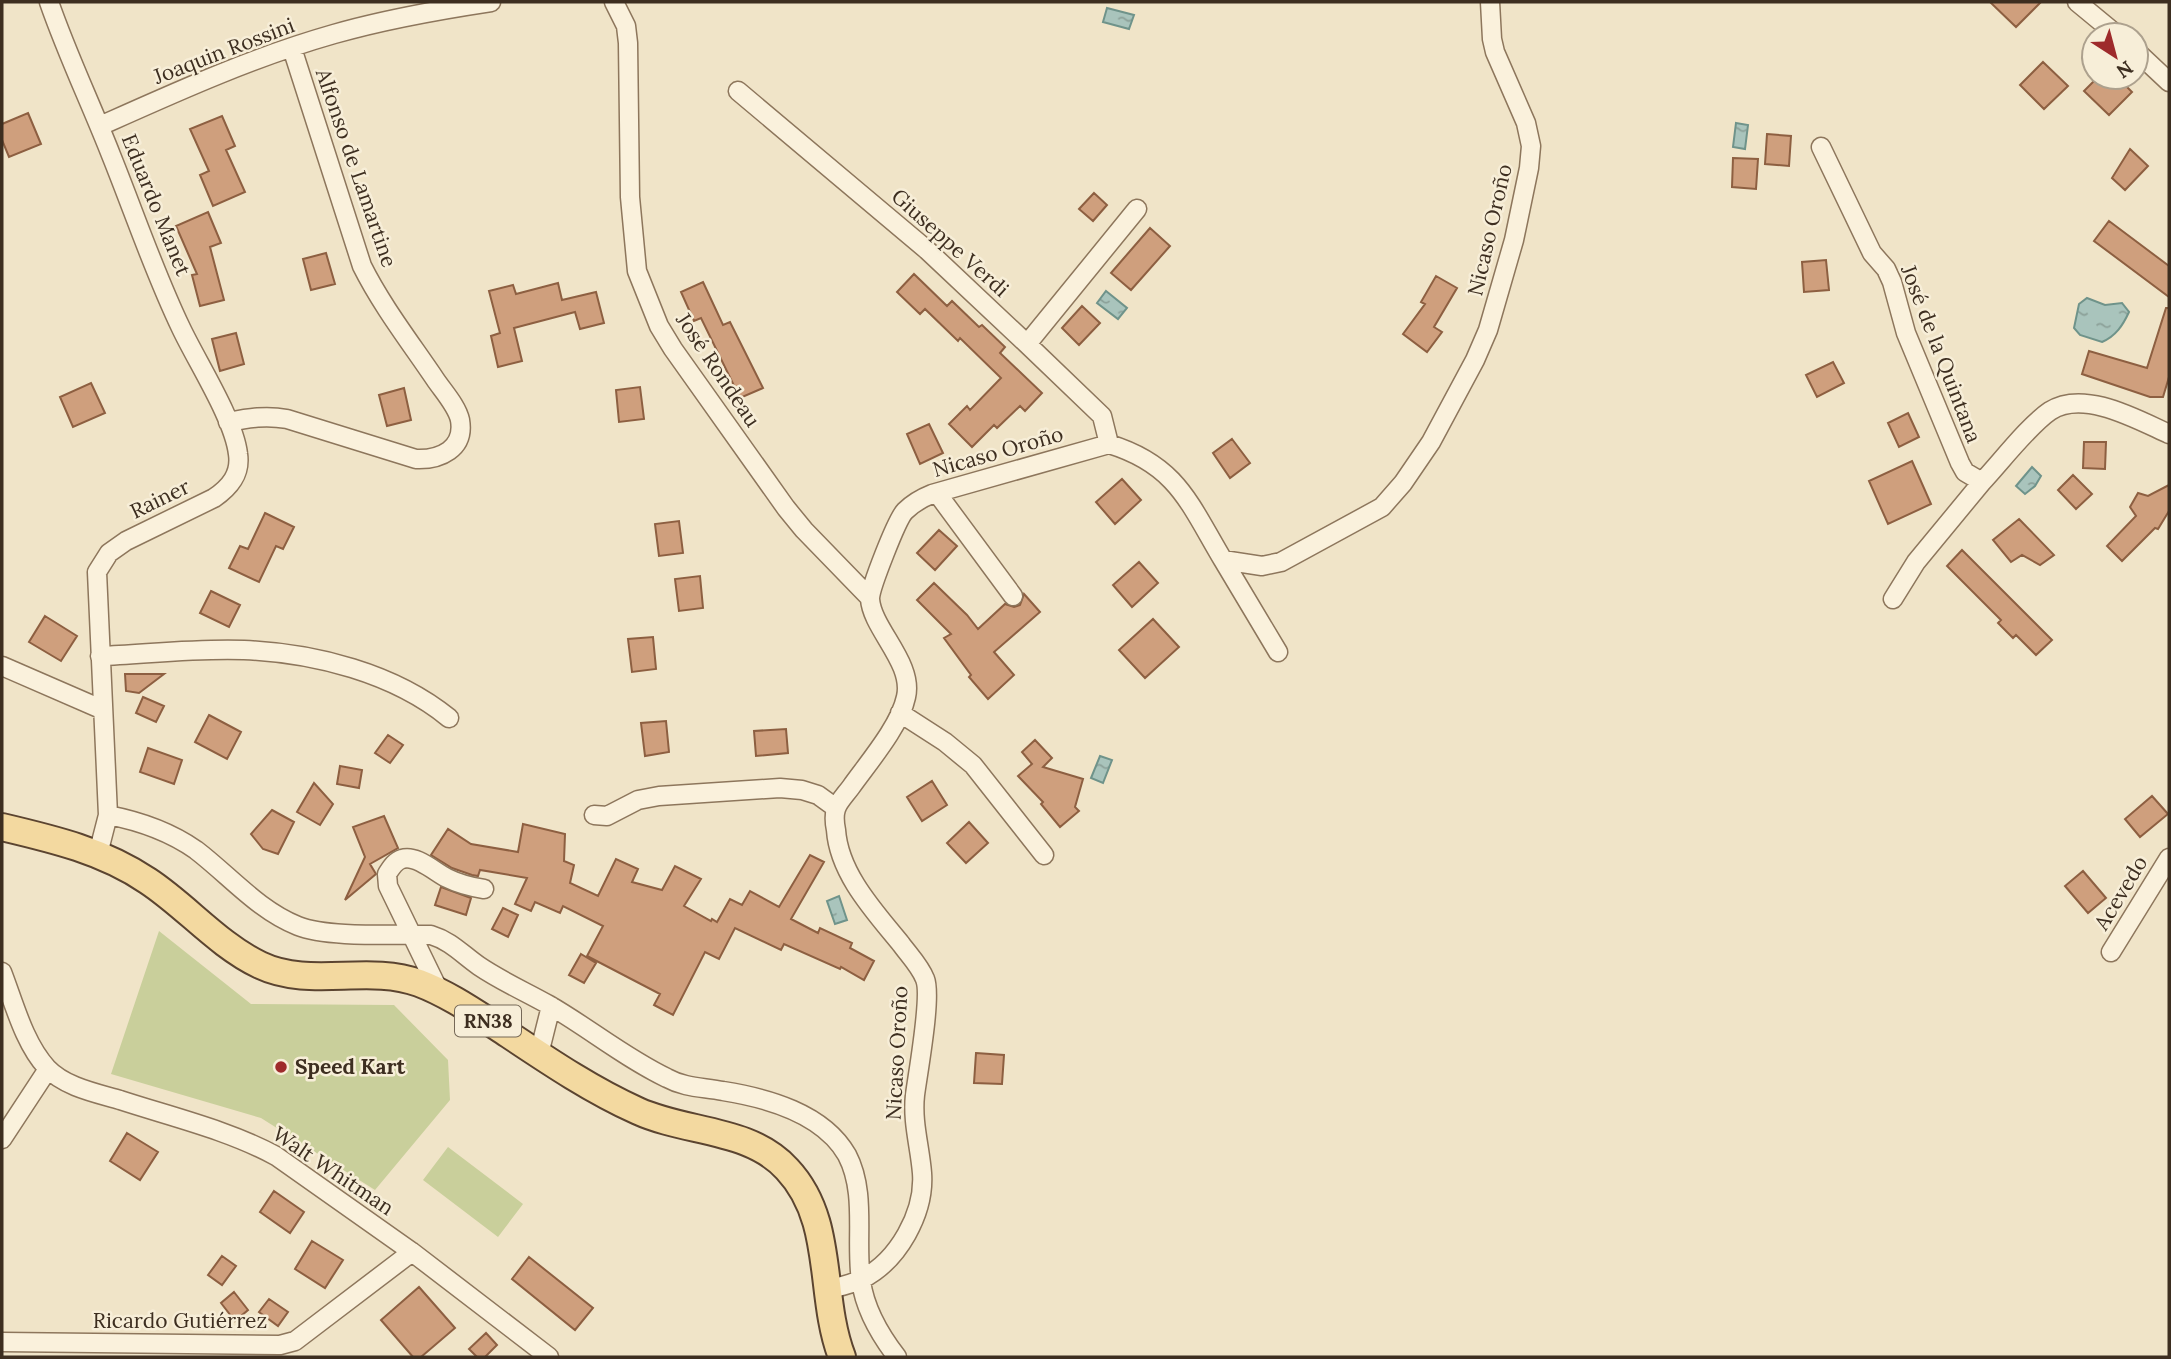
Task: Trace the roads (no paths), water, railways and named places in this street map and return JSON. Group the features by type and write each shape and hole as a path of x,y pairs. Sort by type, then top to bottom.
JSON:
{"main road":[{"name":"RN38","path":"2,827 98,854 147,880 237,952 270,970 305,977 400,978 418,983 440,993 612,1099 654,1118 726,1136 771,1154 794,1177 813,1208 822,1242 834,1329 842,1357"}],"street":[{"name":"Eduardo Manet","path":"49,2 180,326 228,422"},
{"name":"Joaquin Rossini","path":"100,126 200,82 333,34 409,15 491,2"},
{"name":"José Rondeau","path":"614,2 626,26 628,43 633,242 637,271 649,305 673,349 786,508 870,598"},
{"name":"Nicaso Oroño","path":"1223,559 1262,566 1281,562 1382,507 1403,483 1431,442 1475,360 1488,330 1514,240 1531,146 1526,123 1495,52 1490,2"},
{"path":"2077,2 2100,21"},
{"name":"Alfonso de Lamartine","path":"228,422 272,416 416,459 430,460 457,445 460,432 459,418 379,297 362,266 292,48"},
{"path":"2150,64 2169,82"},
{"name":"Giuseppe Verdi","path":"738,91 927,250 1027,344 1102,416 1109,444"},
{"name":"José de la Quintana","path":"1821,147 1872,253 1892,282 1906,333 1965,472 1982,482 2037,423 2051,411 2066,405 2103,407 2169,434"},
{"path":"1027,344 1137,209"},
{"name":"Rainer","path":"98,854 108,816 97,572 109,553 126,541 227,489 238,468 239,453 228,422"},
{"name":"Nicaso Oroño","path":"870,598 896,526 904,512 917,500 1109,444"},
{"path":"1109,444 1129,451 1163,470 1188,501 1278,652"},
{"path":"1893,599 1916,562 1982,482"},
{"path":"937,493 1013,596"},
{"path":"594,816 607,816 638,800 659,796 780,788 818,795 836,808 900,713 907,696 906,677 870,598"},
{"path":"100,656 243,650 316,659 396,684 449,718"},
{"path":"2,666 102,709"},
{"path":"900,713 945,742 973,765 1044,855"},
{"name":"Nicaso Oroño","path":"827,1290 861,1280 879,1268 896,1251 908,1230 921,1192 922,1175 913,1113 927,986 917,965 856,884 839,844 836,808"},
{"path":"108,816 146,823 185,843 259,904 301,928 320,932 442,938 479,966 551,1006 666,1078 688,1087 766,1099 814,1122 836,1140 847,1156 855,1177 861,1280 866,1302 873,1319 897,1357"},
{"path":"440,993 388,886 387,874 393,865 403,858 412,858 448,879 484,889"},
{"name":"Acevedo","path":"2112,952 2169,858"},
{"name":"Walt Whitman","path":"2,972 32,1045 48,1069 72,1085 256,1145 276,1156 412,1252 549,1357"},
{"path":"539,1054 551,1006"},
{"path":"2,1139 48,1069"},
{"name":"Ricardo Gutiérrez","path":"2,1342 280,1345 295,1341 412,1252"}],"water":[{"path":"1107,8 1134,15 1129,29 1103,22"},
{"path":"1736,123 1748,125 1745,149 1733,147"},
{"path":"1106,291 1127,308 1118,319 1097,303"},
{"path":"2087,298 2105,305 2122,303 2129,312 2118,330 2102,342 2080,335 2074,328 2079,304"},
{"path":"2032,467 2041,476 2035,486 2025,494 2016,486"},
{"path":"1100,756 1112,760 1103,783 1091,778"},
{"path":"839,896 847,920 835,924 827,901"}],"place":[{"name":"Speed Kart","path":"281,1067"}]}
